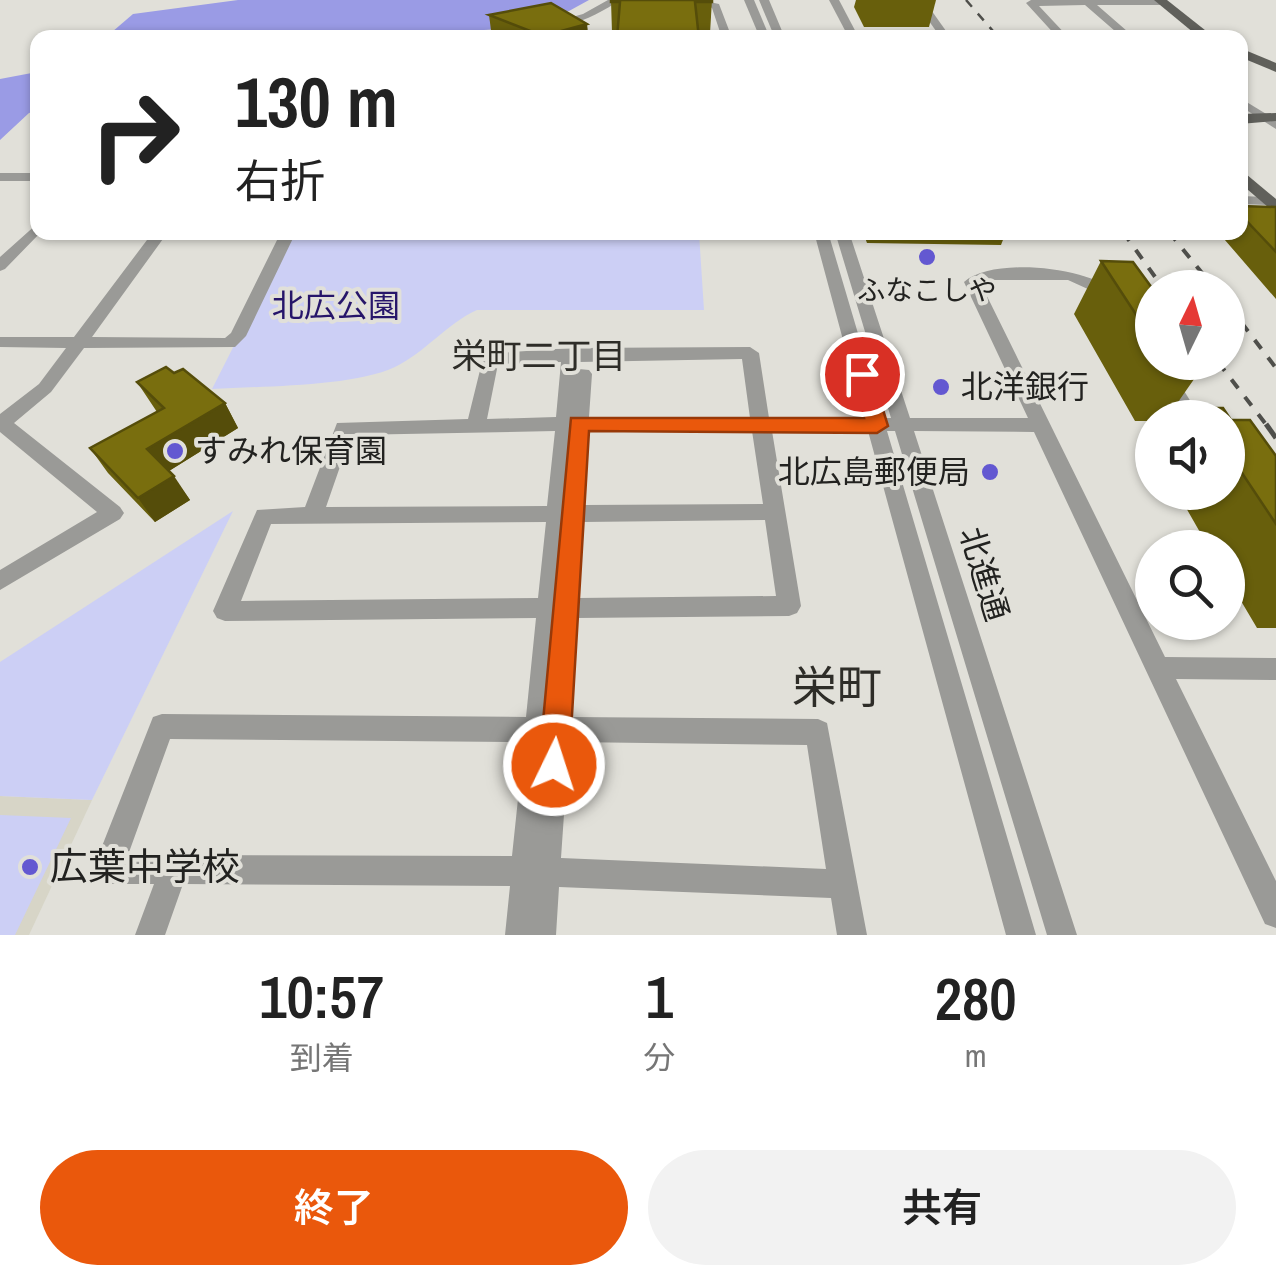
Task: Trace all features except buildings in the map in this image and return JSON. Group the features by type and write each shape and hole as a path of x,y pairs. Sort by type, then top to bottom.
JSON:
{"main road":[{"path":"1161,1 1199,30"},
{"path":"1248,56 1276,68"},
{"path":"1248,119 1273,120"},
{"path":"1248,182 1272,205"}],"street":[{"path":"533,30 586,16 614,0"},
{"path":"705,0 716,6 725,30"},
{"path":"749,0 762,30"},
{"path":"764,0 777,30"},
{"path":"834,0 850,30"},
{"path":"919,0 940,30"},
{"path":"1056,30 1031,3 1161,1"},
{"path":"1088,2 1121,30"},
{"path":"1248,106 1273,120"},
{"path":"0,177 30,177"},
{"path":"0,266 30,235"},
{"path":"0,581 113,513 1,422 45,388 155,240"},
{"path":"0,342 229,343 238,336 286,240"},
{"name":"北進通","path":"824,240 1021,935"},
{"name":"北進通","path":"845,240 1062,935"},
{"path":"1124,312 1115,298 1090,278 985,275 972,282 1276,914"},
{"path":"541,935 536,872 578,354"},
{"path":"476,427 490,358 750,354 775,512 789,606 226,611 264,516 775,512"},
{"path":"313,514 344,428 571,424 1040,425"},
{"path":"1158,668 1276,669"},
{"path":"844,884 536,872 108,869 162,726 818,732 844,884 852,935"},
{"path":"150,935 174,869"},
{"path":"520,935 536,872"}],"shaded area":[{"path":"238,0 589,0 569,11 484,30 114,30 133,14"},
{"path":"30,73 30,113 0,140 0,79"},
{"name":"広葉中学校","path":"0,796 92,800 29,935 0,935"}],"green space":[{"name":"北広公園","path":"287,240 699,240 704,310 477,310 406,361 377,374 306,384 212,389"},
{"path":"233,511 92,800 0,796 0,662"},
{"name":"広葉中学校","path":"0,815 71,818 15,935 0,935"}],"railway":[{"path":"966,0 992,30"},
{"path":"1129,240 1150,270"},
{"path":"1175,240 1200,270"},
{"path":"1245,327 1276,368"},
{"path":"1232,380 1268,427"},
{"path":"1266,424 1276,438"}],"place":[{"name":"ふなこしや","path":"927,257"},
{"name":"北洋銀行","path":"941,387"},
{"name":"すみれ保育園","path":"175,451"},
{"name":"北広島郵便局","path":"990,472"},
{"name":"広葉中学校","path":"30,867"}],"district":[{"name":"栄町二丁目","path":"539,356"},
{"name":"栄町","path":"837,687"}],"route":[{"path":"554,765 578,424 877,426 862,374"}]}
